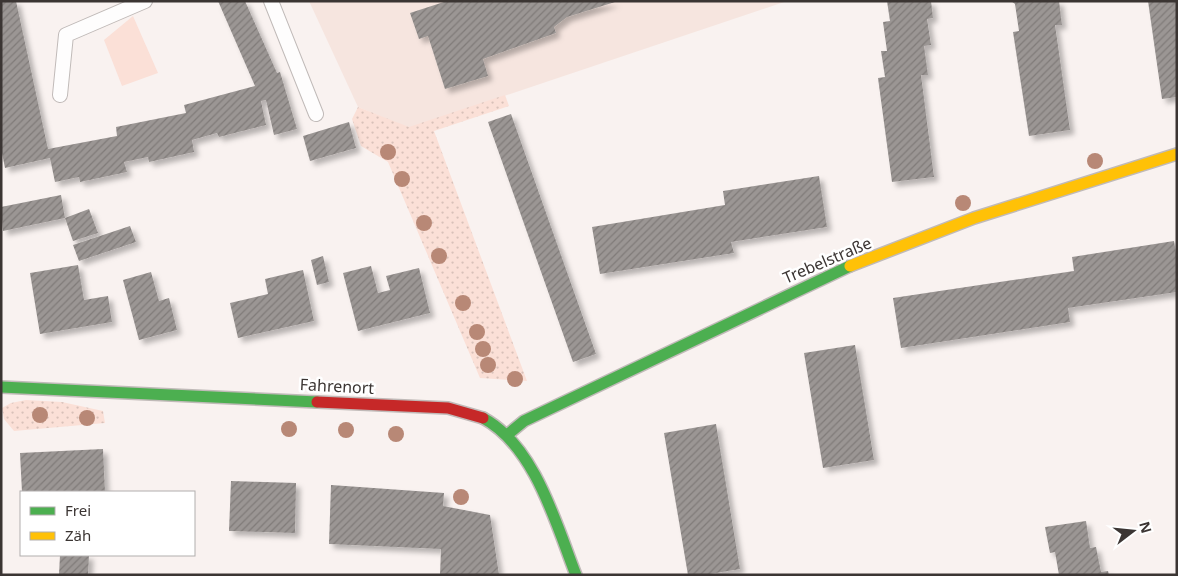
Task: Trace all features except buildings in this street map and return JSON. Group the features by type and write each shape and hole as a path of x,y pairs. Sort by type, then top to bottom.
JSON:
{"street":[{"name":"Trebelstraße","path":"506,435 524,421 794,291 858,263 962,223 1084,182 1177,154"},
{"name":"Fahrenort","path":"1,387 448,408 471,413 490,422 518,448 536,479 576,575"}],"lane":[{"path":"60,95 66,34 145,1"},
{"path":"270,1 316,114"}],"shaded area":[{"path":"309,1 787,1 409,128 358,107"},
{"path":"133,16 158,73 122,86 104,40"},
{"path":"505,95 509,106 434,131 527,381 480,378 388,162 361,146 352,119 358,107 409,127"},
{"path":"26,400 62,402 103,411 105,423 14,431 4,419 2,408 11,403"}],"traffic: fast":[{"path":"507,435 524,421 850,266"},
{"path":"1,387 317,402"},
{"path":"483,418 501,431 517,447 530,467 542,488 576,575"}],"traffic: slow":[{"path":"850,266 974,218 1177,154"}],"traffic: jam":[{"path":"317,402 448,408 483,418"}]}
